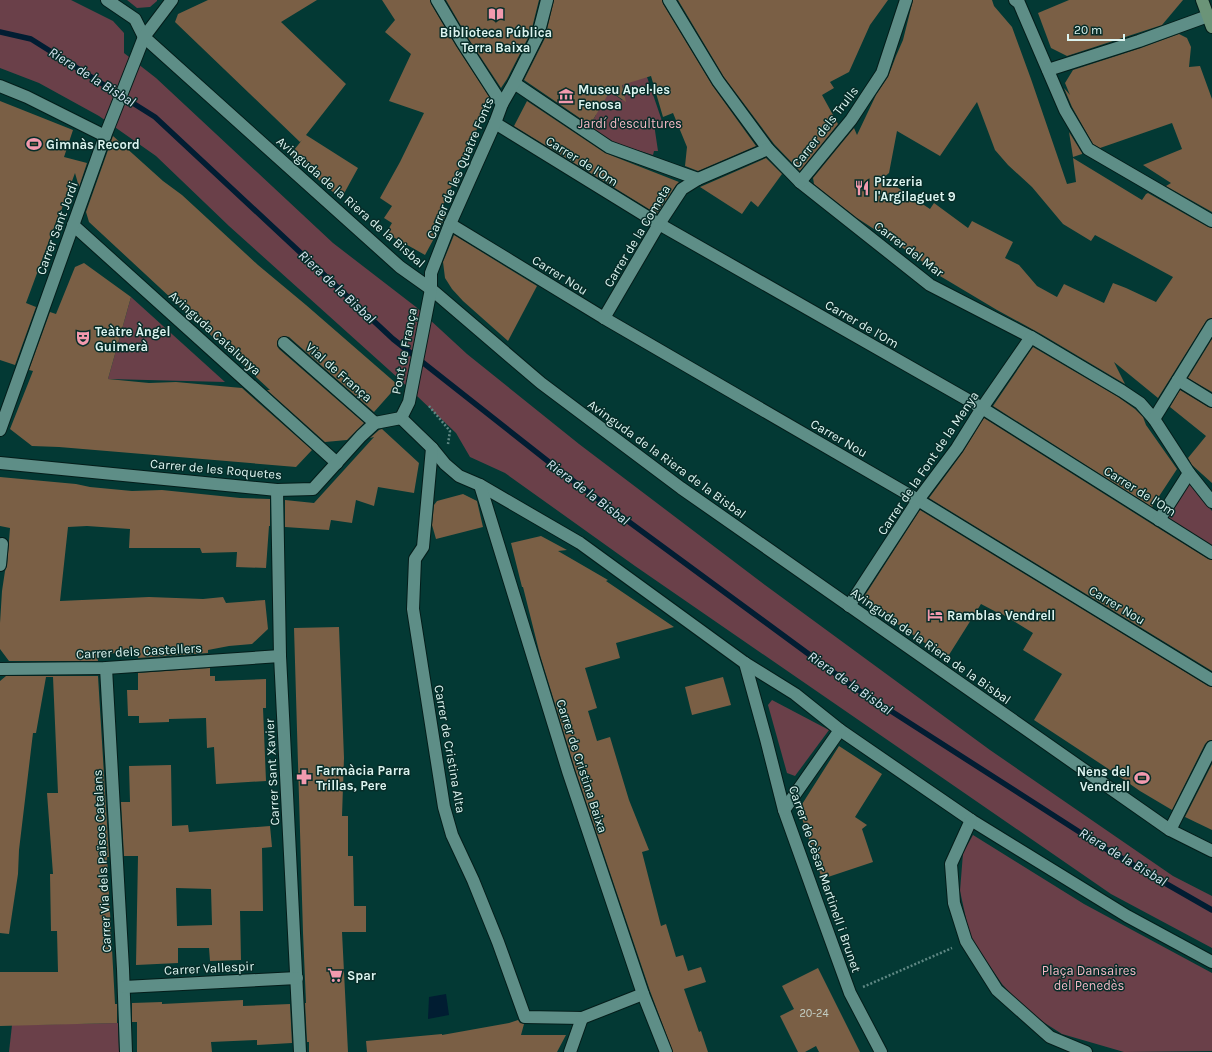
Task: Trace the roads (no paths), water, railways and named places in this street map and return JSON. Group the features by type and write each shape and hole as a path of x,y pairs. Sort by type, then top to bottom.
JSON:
{"street":[{"path":"107,0 136,19 144,37"},
{"name":"Carrer Sant Jordi","path":"0,430 107,130 144,37 172,0"},
{"path":"437,0 502,104"},
{"name":"Carrer de les Quatre Fonts","path":"431,289 431,273 450,224 502,104 538,35 548,0"},
{"name":"Carrer del Mar","path":"669,0 718,81 768,149 800,182 930,285 1031,336 1140,403 1154,419 1189,473 1212,501"},
{"name":"Carrer dels Trulls","path":"800,182 851,120 882,73 906,0"},
{"path":"1015,0 1019,3 1065,110 1088,149 1212,221"},
{"path":"1048,70 1139,41 1210,21 1202,0"},
{"name":"Avinguda de la Riera de la Bisbal","path":"144,37 400,267 431,289 548,388 681,488 1170,830 1212,851"},
{"path":"514,83 609,147 698,179"},
{"path":"0,86 107,130"},
{"name":"Carrer de l'Om","path":"495,123 659,224 982,408 1212,553"},
{"name":"Carrer de la Cometa","path":"604,318 659,224 682,189 698,179 768,149"},
{"name":"Carrer Nou","path":"450,224 604,318 918,500 1212,680"},
{"name":"Avinguda Catalunya","path":"73,225 337,463"},
{"name":"Pont de França","path":"401,418 409,402 431,289"},
{"path":"1154,419 1212,325"},
{"name":"Carrer de la Font de la Menya","path":"849,606 918,500 957,448 1031,336"},
{"name":"Vial de França","path":"284,343 375,423"},
{"path":"1178,380 1212,401"},
{"path":"375,423 401,418 432,448 445,464 459,476 480,485 580,543 745,663 795,694 840,730 971,820 1127,916 1212,962"},
{"name":"Carrer de les Roquetes","path":"0,463 277,490 313,489 361,436 375,423"},
{"name":"Carrer de Cristina Alta","path":"432,448 423,548 415,559 413,609 444,807 452,835 473,880 498,942 525,1017 582,1018 643,994"},
{"path":"1159,520 1189,473"},
{"name":"Carrer de Cristina Baixa","path":"480,485 571,778 643,994 666,1052"},
{"name":"Carrer Sant Xavier","path":"277,490 280,656 300,1052"},
{"path":"0,565 2,544"},
{"name":"Carrer dels Castellers","path":"0,669 106,668 280,656"},
{"name":"Carrer de Cèsar Martinell i Brunet","path":"745,663 784,810 850,993 881,1052"},
{"name":"Carrer Via dels Països Catalans","path":"106,668 124,987 126,1052"},
{"path":"784,810 840,730"},
{"path":"1170,830 1212,747"},
{"path":"971,820 951,864 954,903 966,941 998,990 1050,1037 1086,1052"},
{"name":"Carrer Vallespir","path":"124,987 297,978"},
{"path":"570,1052 582,1018"}],"water":[{"path":"446,994 449,1015 428,1019 429,997"}],"waterway":[{"name":"Riera de la Bisbal","path":"0,32 31,39 155,117 393,339 568,477 852,686 1109,851 1212,910"}],"place":[{"name":"Biblioteca Pública Terra Baixa","path":"496,14"},
{"name":"Museu Apel·les Fenosa","path":"566,96"},
{"name":"Gimnàs Record","path":"34,144"},
{"name":"Pizzeria l'Argilaguet 9","path":"862,188"},
{"name":"Teàtre Àngel Guimerà","path":"83,338"},
{"name":"Ramblas Vendrell","path":"935,615"},
{"name":"Farmàcia Parra Trillas, Pere","path":"304,777"},
{"name":"Nens del Vendrell","path":"1142,778"},
{"name":"Spar","path":"335,975"}],"park label":[{"name":"Jardí d'escultures","path":"630,123"},
{"name":"Plaça Dansaires del Penedès","path":"1089,978"}]}
